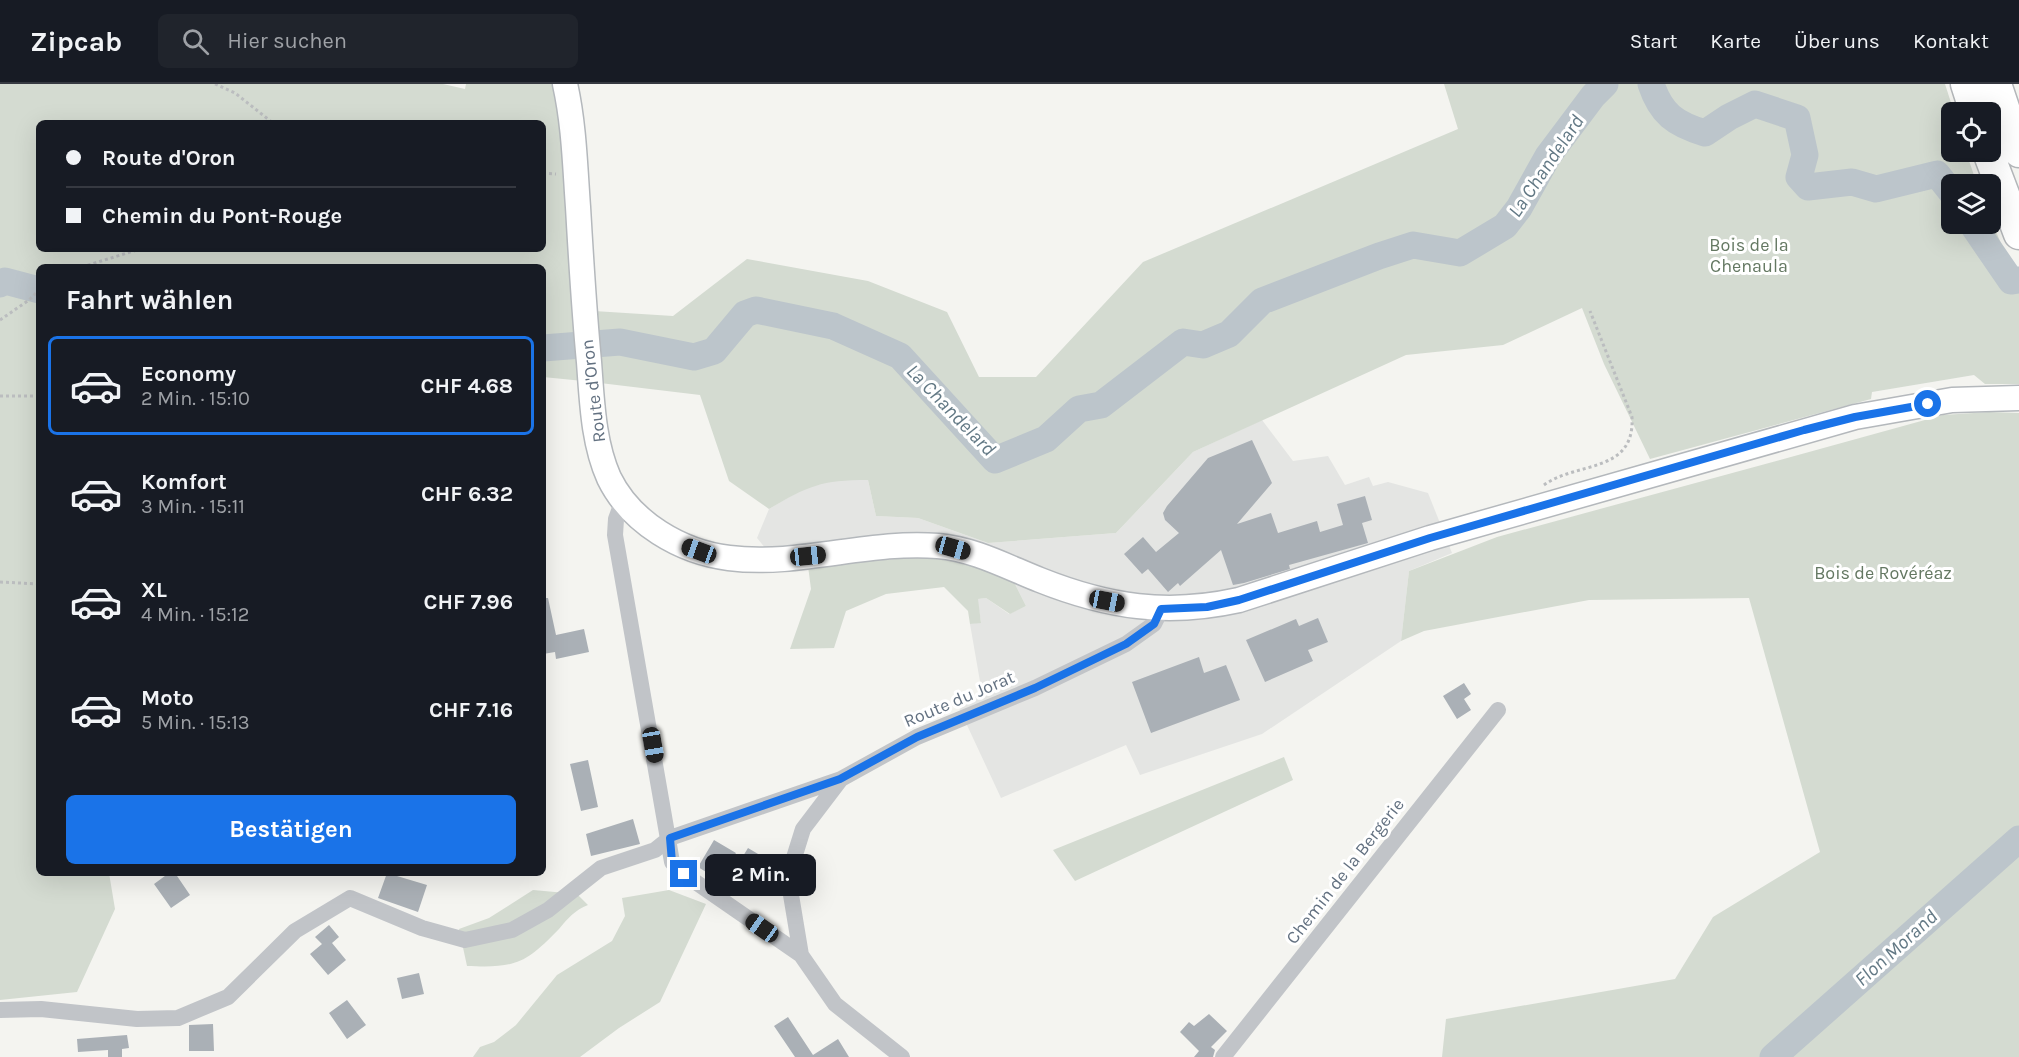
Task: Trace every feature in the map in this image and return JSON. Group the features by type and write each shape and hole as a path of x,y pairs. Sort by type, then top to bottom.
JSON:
{"highway":[{"path":"1966,84 1972,102"},
{"path":"1996,84 2019,152"},
{"path":"1992,162 2019,234"}],"main road":[{"name":"Route d'Oron","path":"565,84 573,132 585,316 601,456 610,480 623,500 648,525 684,546 716,556 756,560 936,546 978,556 1074,593 1138,607 1161,609 1207,607 1239,600 1430,538 1855,417 1952,400 2019,398"}],"street":[{"path":"623,500 616,519 615,535 670,838 672,862 684,874 801,955"},
{"name":"Route du Jorat","path":"902,1057 836,1004 801,955 789,877 803,829 840,779 917,737 1035,688 1126,644 1154,624 1161,609"},
{"name":"Chemin de la Bergerie","path":"1223,1057 1498,710"},
{"path":"0,1010 41,1009 137,1019 178,1018 228,997 294,931 350,898 422,928 465,940 512,930 548,910 601,868 655,850 670,838 840,779"}],"path":[{"path":"215,84 235,93 269,120"},
{"path":"91,264 129,252"},
{"path":"0,320 36,293"},
{"path":"1541,506 1539,493 1543,485 1552,479 1599,465 1620,454 1633,434 1632,417 1590,311"},
{"path":"0,396 36,396"},
{"path":"0,582 36,585"}],"shaded area":[{"path":"1262,420 1293,461 1328,456 1345,485 1369,477 1373,486 1388,482 1428,493 1452,553 1409,571 1401,641 1262,734 1140,775 1126,745 1001,798 959,708 982,693 970,624 981,622 977,599 986,598 1009,614 1026,606 1013,580 921,557 808,566 800,544 766,549 757,538 769,509 808,486 835,480 868,480 876,516 918,518 988,543 1116,533 1193,452"}],"green space":[{"path":"0,84 443,84 465,89 466,84 557,84 583,381 546,377 546,264 36,264 36,876 110,876 115,909 77,992 0,1000"},
{"name":"Bois de la Chenaula","path":"1444,84 1945,84 1951,102 1941,102 1941,162 1969,162 1974,174 1941,174 1941,234 1997,234 2019,285 2019,384 1985,384 1974,375 1872,392 1871,399 1650,459 1604,364 1582,308 1503,345 1406,355 1193,452 1116,533 988,543 918,518 876,516 868,480 826,483 794,495 769,509 729,481 700,395 600,383 594,311 673,316 747,259 868,281 947,312 979,377 1036,377 1143,262 1458,129"},
{"name":"Bois de Rovéréaz","path":"2019,413 2019,1057 1442,1057 1446,1019 1675,979 1713,917 1820,852 1749,598 1589,600 1424,631 1401,641 1409,571 1497,537 1943,415"},
{"path":"921,557 956,558 1013,580 1026,606 1010,614 986,598 978,599 981,623 970,624 968,611 944,587 886,594 846,611 834,648 790,649 811,589 808,566"},
{"path":"1284,757 1293,780 1075,881 1053,850"},
{"path":"533,890 577,894 588,905 572,915 528,957 497,966 467,966 459,929 489,918"},
{"path":"669,890 706,904 660,1002 619,1028 580,1057 473,1057 480,1047 494,1042 516,1025 557,975 612,941 625,916 622,898"}],"building":[{"path":"1252,440 1272,483 1237,524 1271,513 1278,533 1317,521 1320,532 1343,525 1337,504 1365,496 1372,520 1362,523 1368,543 1289,565 1290,569 1233,585 1221,550 1180,586 1178,583 1168,592 1148,569 1142,574 1124,554 1143,537 1156,552 1179,533 1165,520 1163,513 1167,506 1208,458"},
{"path":"546,598 548,598 556,635 584,629 589,652 556,659 555,652 546,654"},
{"path":"1318,618 1328,642 1308,650 1313,661 1265,682 1246,640 1296,619 1299,626"},
{"path":"1199,657 1204,673 1226,665 1240,700 1151,733 1132,682"},
{"path":"1464,683 1471,694 1464,699 1471,710 1457,719 1443,696"},
{"path":"588,760 598,807 581,811 570,764"},
{"path":"633,819 640,844 591,856 586,834"},
{"path":"714,840 736,853 719,880 698,867"},
{"path":"748,848 765,858 754,876 737,866"},
{"path":"165,876 177,876 190,895 171,908 154,884"},
{"path":"386,876 397,876 427,885 418,912 378,898"},
{"path":"329,925 339,937 332,943 346,960 328,975 310,954 322,944 315,937"},
{"path":"419,973 424,994 402,999 397,978"},
{"path":"347,1000 366,1025 347,1039 329,1013"},
{"path":"1209,1014 1227,1031 1211,1047 1215,1050 1213,1057 1194,1057 1199,1051 1180,1032 1189,1022 1194,1026"},
{"path":"788,1017 813,1055 838,1039 849,1057 795,1057 774,1026"},
{"path":"213,1024 214,1051 189,1051 189,1025"},
{"path":"127,1035 129,1048 122,1049 122,1057 108,1057 108,1050 78,1052 77,1039"}],"waterway":[{"name":"La Chandelard","path":"546,348 620,342 694,357 714,351 745,314 756,310 833,326 900,356 995,460 1046,439 1079,409 1101,405 1183,342 1203,345 1229,334 1262,301 1413,245 1460,253 1505,226 1519,208 1548,156 1593,96 1605,84"},
{"name":"La Chandelard","path":"1651,84 1659,103 1670,116 1685,126 1705,133 1755,104 1797,118 1805,155 1799,177 1808,187 1852,182 1876,189 1937,174 1941,179"},
{"name":"La Chandelard","path":"1979,234 2011,281 2019,280"},
{"name":"La Chandelard","path":"0,275 5,281"},
{"name":"La Chandelard","path":"0,284 5,281 36,289"},
{"name":"Flon Morand","path":"1773,1057 2019,839"}],"route":[{"path":"684,874 672,862 670,838 840,779 917,737 1035,688 1126,644 1154,624 1161,609 1182,610 1239,600 1430,538 1804,430 1855,417 1928,404"}]}
